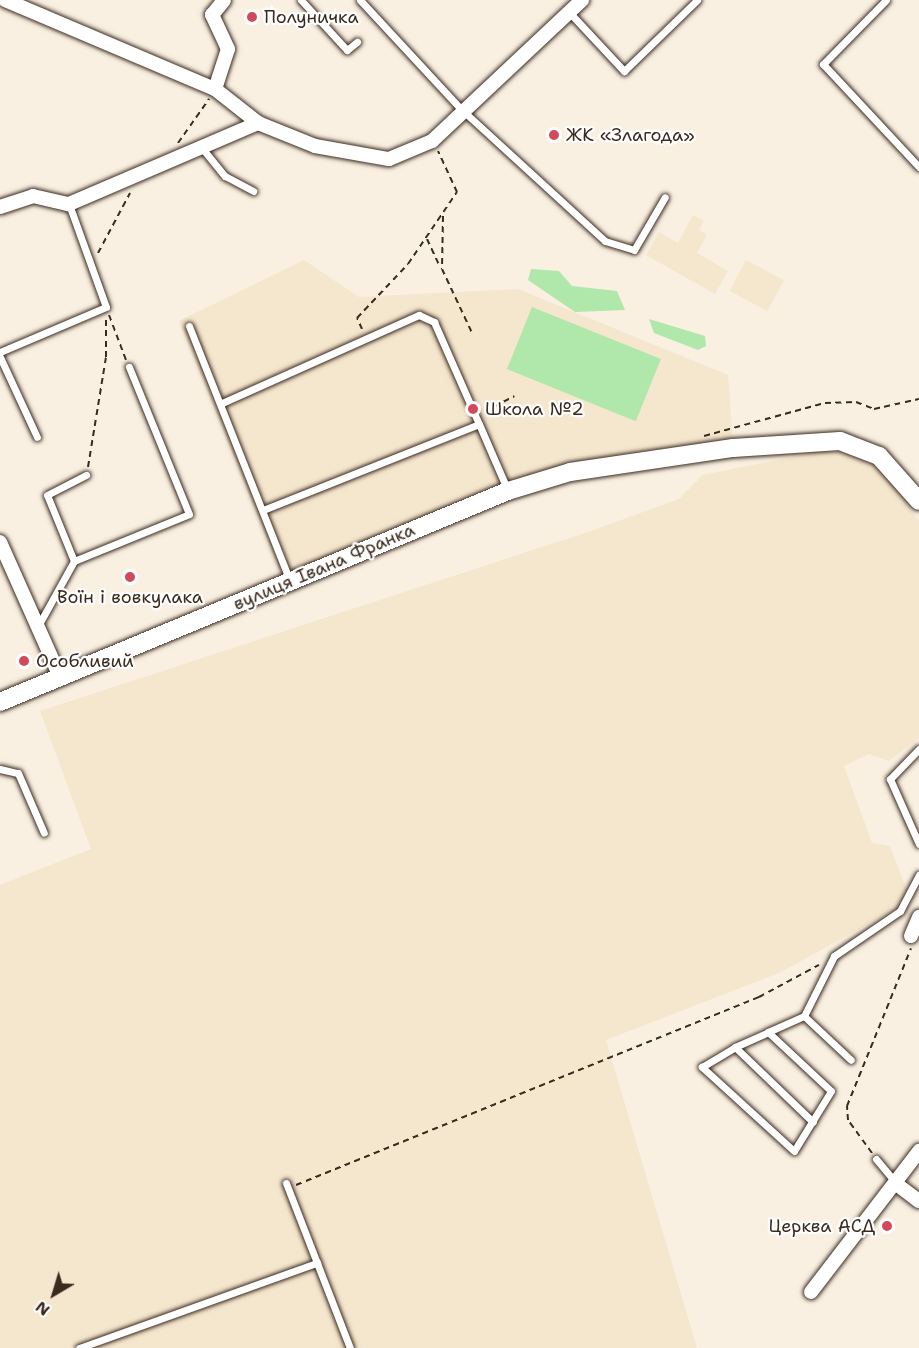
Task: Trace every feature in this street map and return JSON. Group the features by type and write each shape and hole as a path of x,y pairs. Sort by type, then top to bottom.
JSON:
{"main road":[{"name":"вулиця Івана Франка","path":"0,702 508,491 570,472 655,458 840,441 879,456 919,501"}],"street":[{"path":"5,0 215,89 258,123 315,146 370,157 404,157 432,141 461,109 582,0"},
{"path":"215,89 228,58 212,15 221,1"},
{"path":"0,207 33,196 69,204 258,123"},
{"path":"0,542 60,677"},
{"path":"911,936 919,917"},
{"path":"811,1292 919,1151"},
{"path":"895,1183 919,1201"}],"lane":[{"path":"301,0 347,50 357,42"},
{"path":"360,0 461,109 605,241 634,250 665,197"},
{"path":"569,12 624,71 697,0"},
{"path":"886,0 823,64 919,167"},
{"path":"202,148 225,176 254,192"},
{"path":"0,352 106,307 69,204"},
{"path":"222,404 365,336 427,316 475,415 508,491"},
{"path":"189,326 222,404 290,581"},
{"path":"0,357 37,437"},
{"path":"38,626 74,561 189,514 129,367"},
{"path":"263,510 479,424"},
{"path":"74,561 47,495 86,475"},
{"path":"919,749 890,779 919,844"},
{"path":"0,769 18,773 44,833"},
{"path":"768,1032 831,1091 794,1151 702,1067 735,1047 768,1032 804,1017 834,956 900,911 919,875"},
{"path":"804,1017 851,1060"},
{"path":"735,1047 813,1122"},
{"path":"876,1159 895,1183"},
{"path":"287,1186 350,1348"},
{"path":"79,1348 104,1344 317,1263"}],"path":[{"path":"365,336 357,318 443,216 456,183 432,141"},
{"path":"442,269 443,216"},
{"path":"426,238 473,335"},
{"path":"106,307 129,367"},
{"path":"86,475 106,357 106,307"},
{"path":"475,415 514,396"},
{"path":"696,440 825,403 856,402 874,408 919,399"},
{"path":"876,1159 848,1120 847,1106 911,954 911,936"},
{"path":"287,1186 759,997 834,956"}],"shaded area":[{"path":"693,215 704,221 699,230 707,235 697,253 728,271 715,294 646,255 659,232 678,243"},
{"name":"Школа №2","path":"304,260 359,297 518,289 728,375 733,442 569,466 283,578 179,321"},
{"path":"746,260 784,280 768,311 730,291"},
{"path":"822,451 843,453 881,469 919,521 919,738 889,761 869,754 844,766 872,843 890,846 907,891 901,906 779,973 606,1040 697,1348 0,1348 0,885 91,849 40,711 591,531 679,499 703,475"}],"green space":[{"path":"531,269 559,271 572,286 617,291 625,310 575,312 528,280"},
{"path":"532,307 661,359 636,421 507,369"},
{"path":"649,319 705,336 706,346 698,350 654,333"}],"place":[{"name":"Полуничка","path":"252,17"},
{"name":"ЖК «Злагода»","path":"554,135"},
{"name":"Школа №2","path":"473,409"},
{"name":"Воїн і вовкулака","path":"130,577"},
{"name":"Особливий","path":"24,661"},
{"name":"Церква АСД","path":"887,1226"}]}
